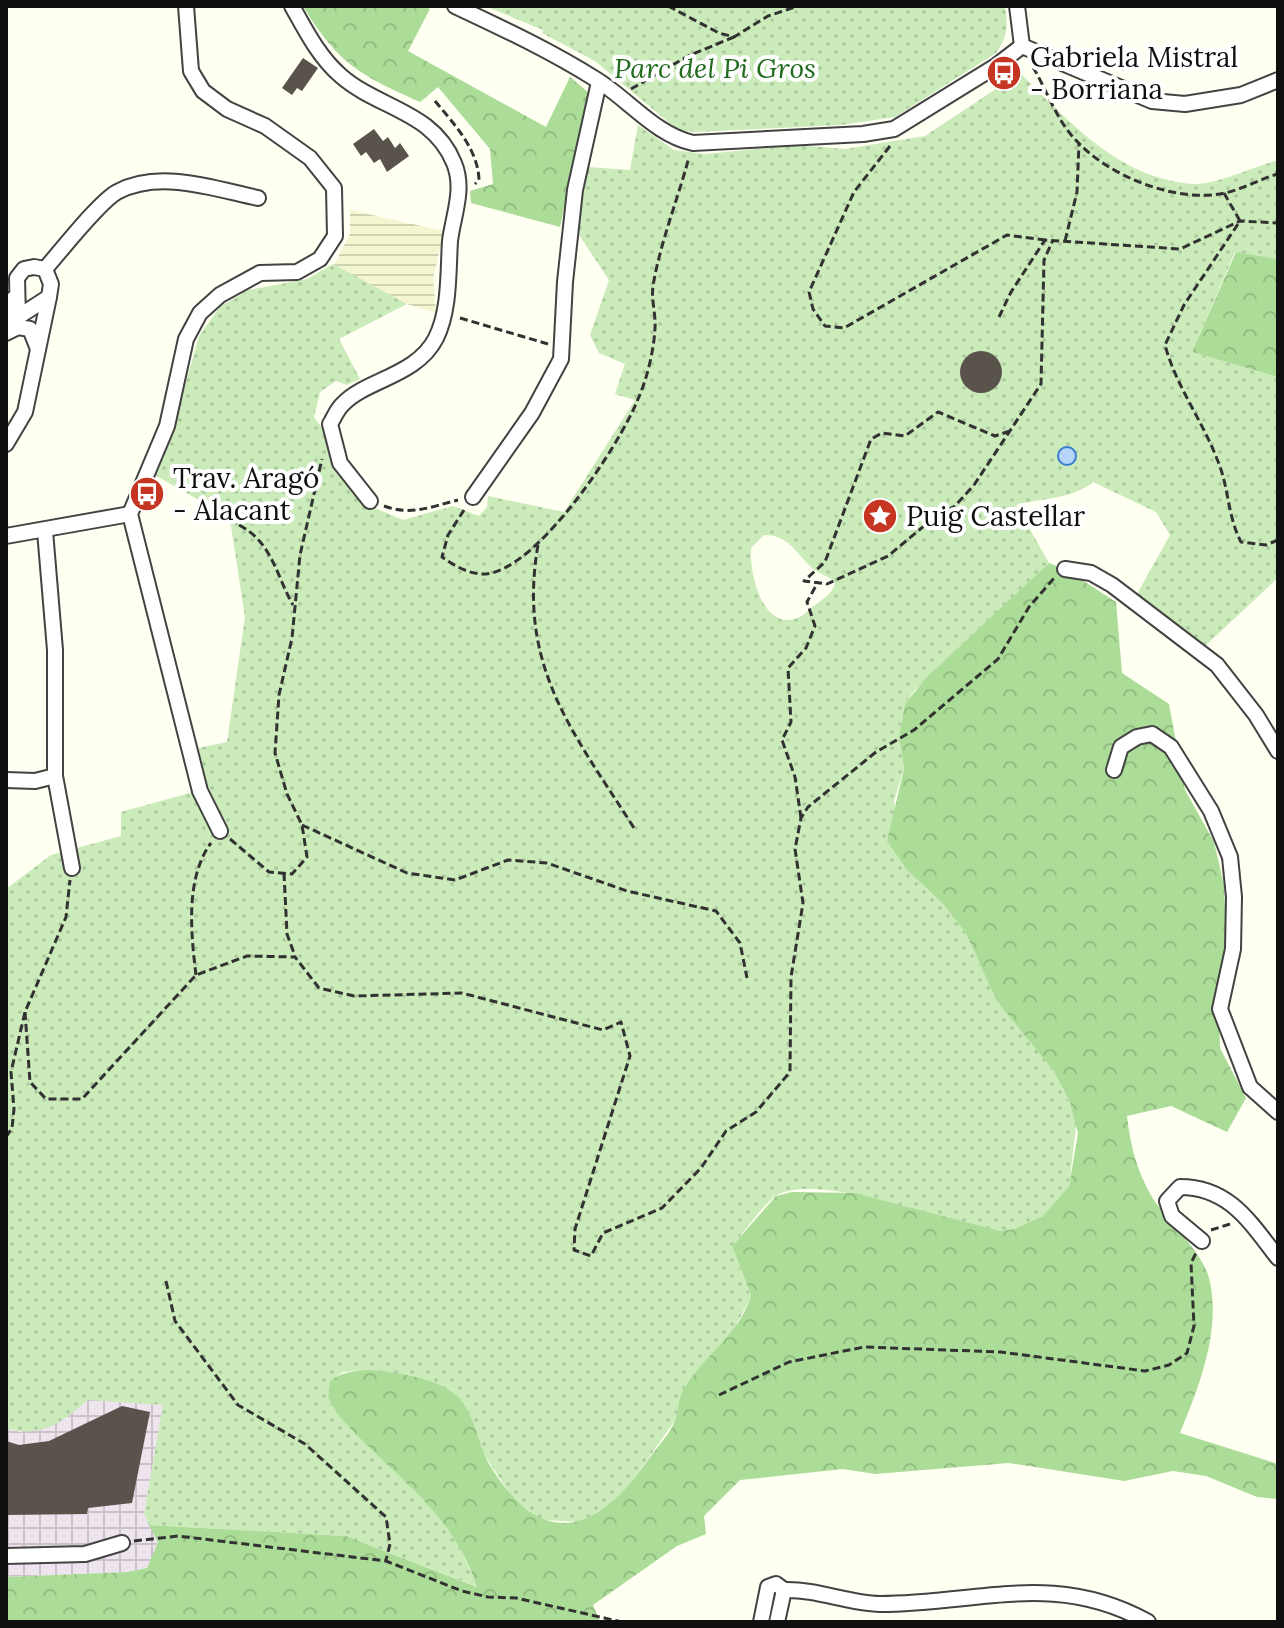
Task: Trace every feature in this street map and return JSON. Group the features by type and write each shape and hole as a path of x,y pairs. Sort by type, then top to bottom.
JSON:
{"street":[{"path":"186,6 191,71 203,91 227,109 265,126 310,158 334,188 335,236 320,259 297,272 260,273 220,295 200,313 186,339 167,426 130,514 200,791 220,831"},
{"path":"292,6 319,52 341,76 366,93 417,117 437,135 455,165 459,196 451,235 444,315 436,340 405,370 344,402 330,424 340,463 370,501"},
{"path":"455,6 540,45 621,97 671,139 693,143 863,134 894,129 973,81 1022,46"},
{"path":"1017,6 1022,46"},
{"path":"1022,46 1152,101 1185,104 1241,95 1278,80"},
{"path":"473,497 532,413 561,359 575,190 599,82"},
{"path":"6,331 12,319 13,280 24,269 45,269 115,193 138,184 177,181 258,198"},
{"path":"6,444 25,412 39,358 51,284 45,269"},
{"path":"12,319 49,297"},
{"path":"6,331 18,327 30,329 36,337 39,358"},
{"path":"6,536 130,514"},
{"path":"45,531 55,650 55,776 72,868"},
{"path":"1065,569 1091,573 1112,585 1217,665 1256,715 1278,751"},
{"path":"1114,770 1121,747 1137,737 1152,734 1171,747 1211,811 1230,857 1234,897 1233,949 1220,1009 1250,1087 1278,1112"},
{"path":"6,780 35,781 55,776"},
{"path":"1202,1241 1172,1216 1167,1201 1180,1187 1199,1187 1220,1195 1249,1221 1278,1258"},
{"path":"6,1556 85,1554 122,1543"},
{"path":"761,1622 768,1587 776,1584 784,1590 804,1589 876,1604 931,1602 1002,1592 1070,1593 1122,1607 1148,1622"},
{"path":"777,1622 784,1590"}],"path":[{"path":"668,6 719,33 734,37"},
{"path":"621,97 688,56 734,37 768,16 798,6"},
{"path":"1022,46 1071,136 1123,176 1168,192 1224,193 1278,174"},
{"path":"894,129 887,153 854,192 809,292 813,309 825,326 844,328 1007,235 1026,240 1180,249 1240,221 1278,223"},
{"path":"473,497 448,535 442,557 461,569 484,574 504,570 538,545 566,514 595,473 639,399 655,330 653,287 693,143"},
{"path":"1065,241 1077,192 1079,143"},
{"path":"1224,193 1240,221"},
{"path":"1240,221 1184,305 1165,345 1171,369 1216,455 1228,487 1231,522 1241,542 1266,545 1278,540"},
{"path":"999,317 1011,292 1045,240"},
{"path":"1010,431 995,436 938,412 905,436 882,433 871,439 825,562 804,581 827,584 888,556 936,516 955,506 974,485 1010,431 1041,384 1044,260 1053,240"},
{"path":"459,318 551,345"},
{"path":"196,975 190,925 197,882 205,852 220,831 269,872 292,874 307,857 302,825 287,794 275,753 279,695 292,638 300,555 324,454"},
{"path":"370,501 403,513 473,497"},
{"path":"239,525 256,534 270,553 279,582 294,607"},
{"path":"538,545 531,595 534,633 549,686 634,828"},
{"path":"801,818 808,807 876,752 914,730 998,659 1046,584 1065,569"},
{"path":"284,873 287,934 295,957 319,988 354,996 462,993 603,1030 621,1022 630,1056 575,1229 574,1250 591,1256 603,1233 662,1208 701,1168 726,1131 756,1112 790,1072 791,977 803,903 795,849 801,818 795,777 782,740 791,722 788,668 806,648 815,626 807,602 818,582"},
{"path":"302,825 407,873 455,880 508,860 547,863 627,891 716,911 740,943 747,978"},
{"path":"6,1137 12,1128 14,1109 11,1072 25,1012 66,917 72,868"},
{"path":"25,1012 30,1082 46,1099 82,1099 196,975 247,956 295,957"},
{"path":"719,1395 789,1362 864,1347 1001,1352 1145,1371 1169,1365 1187,1353 1194,1326 1191,1263 1202,1241 1214,1226 1249,1221"},
{"path":"166,1281 175,1321 238,1405 305,1444 386,1517 390,1544 386,1561"},
{"path":"122,1543 178,1536 386,1561 475,1594 516,1598 622,1622"}],"shaded area":[{"path":"88,1399 164,1405 144,1514 158,1541 154,1554 147,1568 127,1572 6,1577 6,1428 21,1432"}],"green space":[{"path":"303,6 423,6 430,9 408,51 546,127 570,77 589,93 560,227 471,203 470,191 493,184 490,149 438,87 420,102 366,75 328,42"},
{"name":"Parc del Pi Gros","path":"485,6 1005,6 1007,26 996,53 895,117 841,125 696,132 678,130 595,61 542,33 543,30"},
{"path":"1020,73 1098,145 1119,160 1167,180 1203,184 1278,160 1278,259 1235,252 1192,352 1278,377 1278,578 1205,646 1137,594 1170,535 1156,512 1093,482 1066,495 1016,505 1049,563 914,691 905,704 899,735 904,769 894,801 907,870 944,905 966,934 980,965 1053,1070 1077,1118 1069,1186 1043,1216 1014,1229 1000,1231 854,1194 797,1190 777,1195 732,1246 751,1297 729,1338 684,1390 676,1419 621,1497 583,1522 542,1520 513,1499 484,1454 468,1410 417,1378 358,1370 343,1372 331,1381 328,1397 336,1412 429,1502 457,1541 478,1587 346,1536 149,1525 144,1514 163,1405 88,1400 60,1421 40,1430 6,1428 6,889 51,855 121,836 121,812 208,788 198,748 227,742 245,617 231,526 225,515 155,475 171,435 199,336 220,307 248,290 307,279 333,264 407,304 339,339 360,379 347,385 336,381 320,392 314,417 323,429 336,473 368,505 403,520 453,506 479,516 487,507 488,496 564,512 635,400 615,394 625,364 599,353 590,335 609,280 575,229 588,167 630,170 638,125 674,150 705,154 796,145 845,149 925,136","holes":["764,535 788,543 811,567 835,582 828,595 794,619 773,615 765,606 755,583 751,548"]},
{"path":"350,210 444,231 433,279 436,313 407,304 334,265 350,234"},
{"path":"1236,252 1278,259 1278,377 1192,352"},
{"path":"1049,563 1065,569 1116,602 1122,673 1169,704 1185,790 1214,842 1224,885 1226,934 1218,997 1220,1048 1246,1098 1227,1132 1171,1106 1127,1116 1142,1178 1158,1206 1199,1257 1209,1278 1213,1317 1211,1337 1180,1433 1278,1464 1278,1499 1257,1497 1206,1476 1173,1471 1124,1481 1009,1463 875,1474 843,1469 740,1480 704,1516 706,1534 677,1546 593,1605 600,1622 6,1622 6,1577 127,1572 147,1568 158,1542 149,1525 346,1536 477,1587 466,1559 434,1512 336,1412 328,1397 330,1381 353,1371 378,1371 420,1378 451,1391 468,1411 491,1467 510,1493 529,1511 549,1521 568,1523 587,1518 607,1506 626,1488 670,1430 684,1389 738,1323 751,1296 732,1246 776,1196 792,1192 855,1193 1000,1231 1014,1229 1043,1216 1069,1186 1078,1133 1070,1103 1053,1070 997,1001 966,934 944,905 907,870 887,841 904,769 899,735 905,704 925,679"}],"water":[{"path":"1063,447 1071,447 1076,456 1074,463 1063,465 1058,460 1058,452"}],"building":[{"path":"303,58 318,68 302,91 297,88 292,95 282,88"},
{"path":"374,129 383,141 388,137 395,148 400,143 409,156 387,172 380,159 374,163 366,152 361,156 353,144"},
{"path":"981,351 996,357 1002,372 996,387 981,393 966,387 960,372 966,357"},
{"path":"122,1406 150,1412 132,1503 88,1508 87,1514 6,1515 6,1441 19,1445 49,1441"}],"place":[{"name":"Gabriela Mistral - Borriana","path":"1004,73"},
{"name":"Trav. Aragó - Alacant","path":"147,494"},
{"name":"Puig Castellar","path":"880,516"}]}
